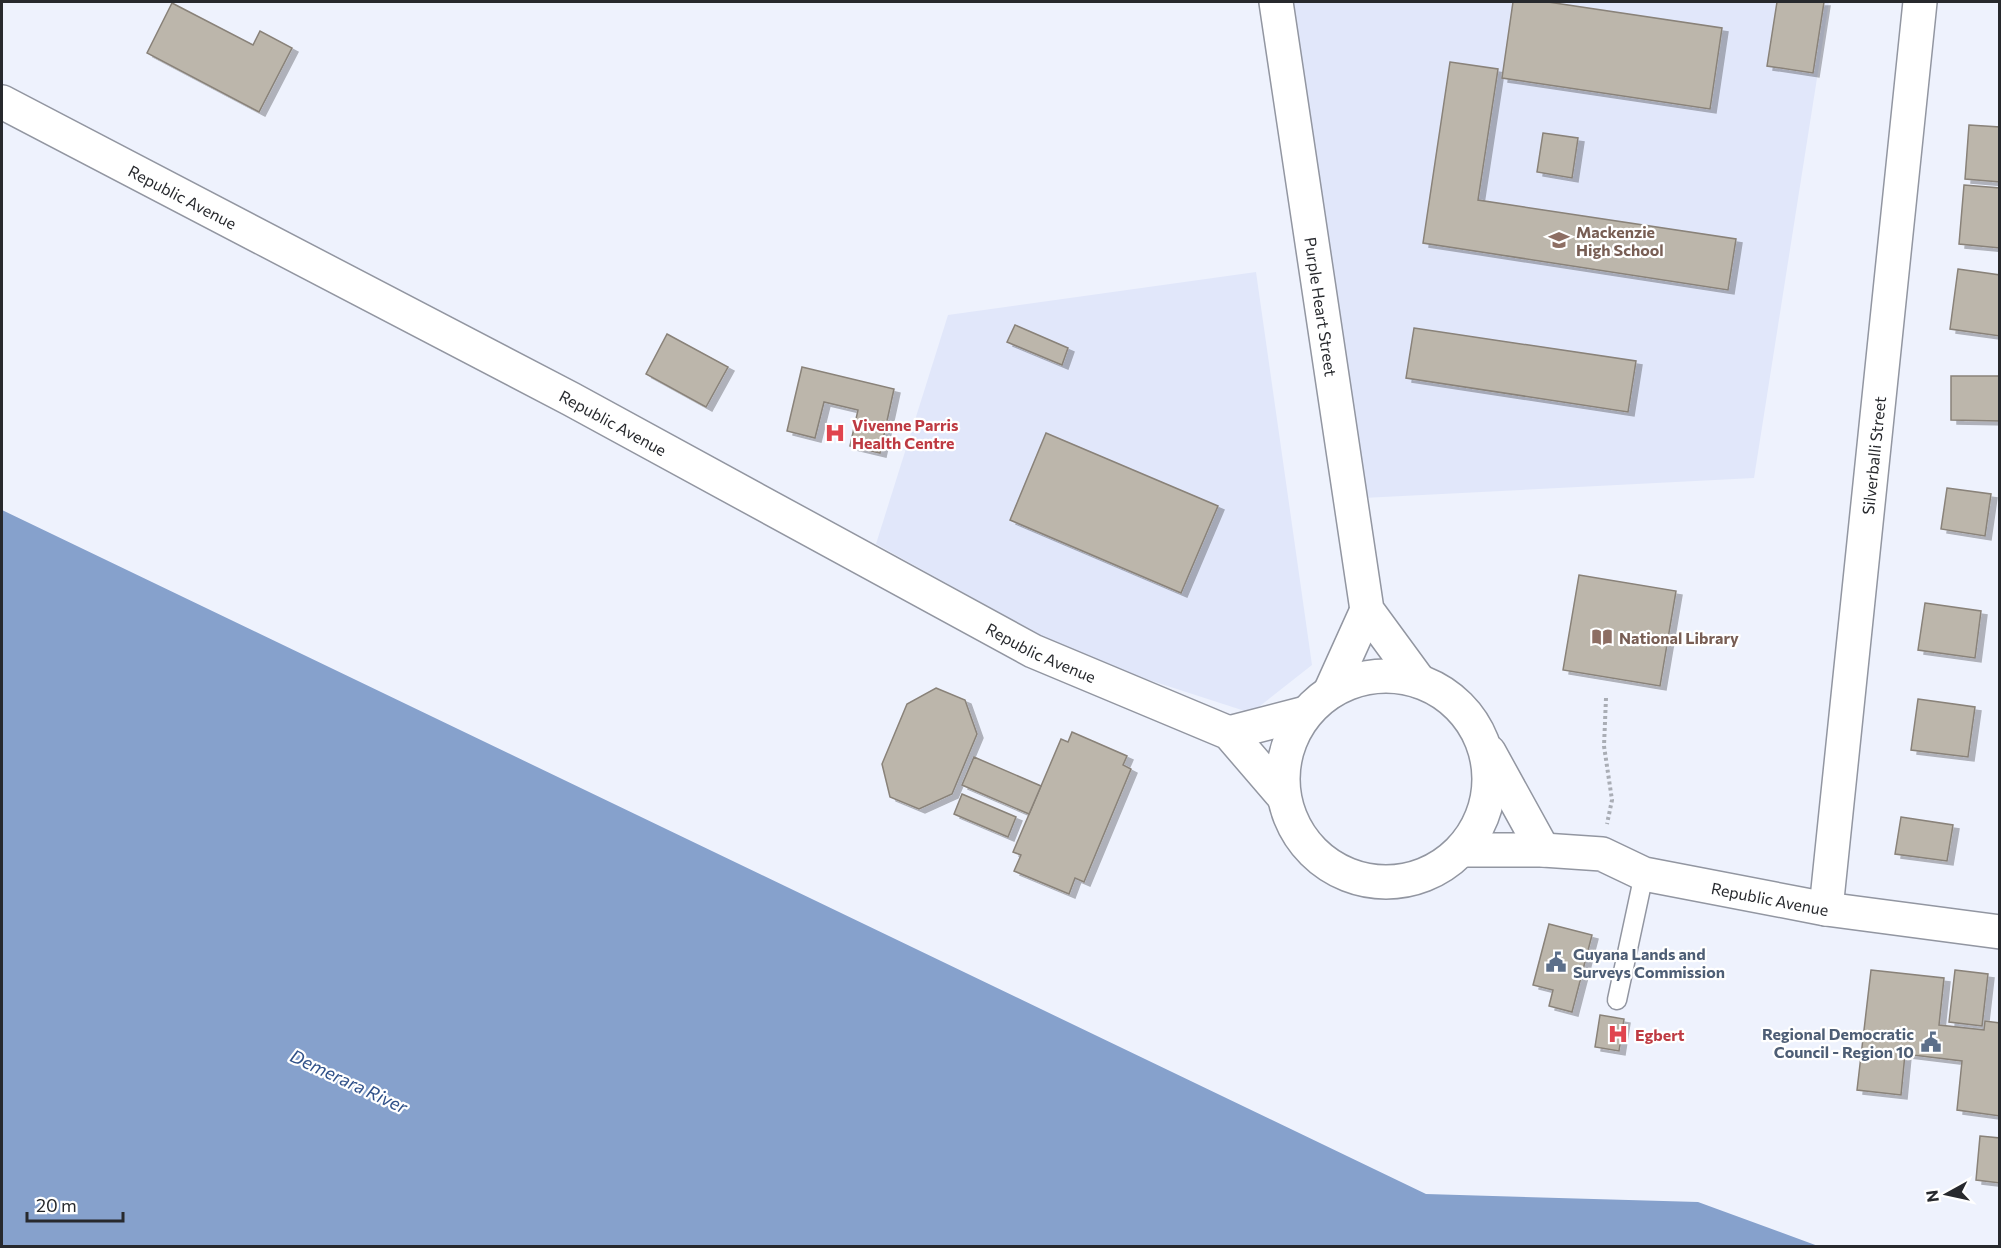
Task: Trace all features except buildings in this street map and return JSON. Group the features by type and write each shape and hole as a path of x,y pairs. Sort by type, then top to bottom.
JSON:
{"street":[{"name":"Purple Heart Street","path":"1276,2 1367,610 1419,681"},
{"name":"Silverballi Street","path":"1826,909 1920,2"},
{"name":"Republic Avenue","path":"2,102 571,399 1033,651 1229,733 1284,797"},
{"path":"1330,692 1367,610"},
{"path":"1480,735 1489,774 1484,814 1463,850 1432,873 1395,884 1357,880 1323,862 1298,833 1284,797 1283,767 1291,739 1306,713 1330,692 1359,679 1389,675 1419,681 1455,702 1480,735 1543,850"},
{"path":"1229,733 1306,713"},
{"name":"Republic Avenue","path":"1463,850 1543,850 1602,854 1644,874 1826,909 2000,932"}],"lane":[{"path":"1617,1000 1644,874"}],"path":[{"path":"1602,854 1612,800 1604,746 1606,698"}],"shaded area":[{"name":"Mackenzie High School","path":"1291,2 1829,2 1754,478 1363,498"},
{"path":"1256,272 1312,665 1251,713 1081,658 876,544 948,315"}],"water":[{"name":"Demerara River","path":"2,510 1426,1194 1698,1202 1818,1246 2,1246"}],"place":[{"name":"Mackenzie High School","path":"1559,240"},
{"name":"Vivenne Parris Health Centre","path":"835,433"},
{"name":"National Library","path":"1602,637"},
{"name":"Guyana Lands and Surveys Commission","path":"1556,962"},
{"name":"Egbert","path":"1618,1034"},
{"name":"Regional Democratic Council - Region 10","path":"1931,1042"}]}
